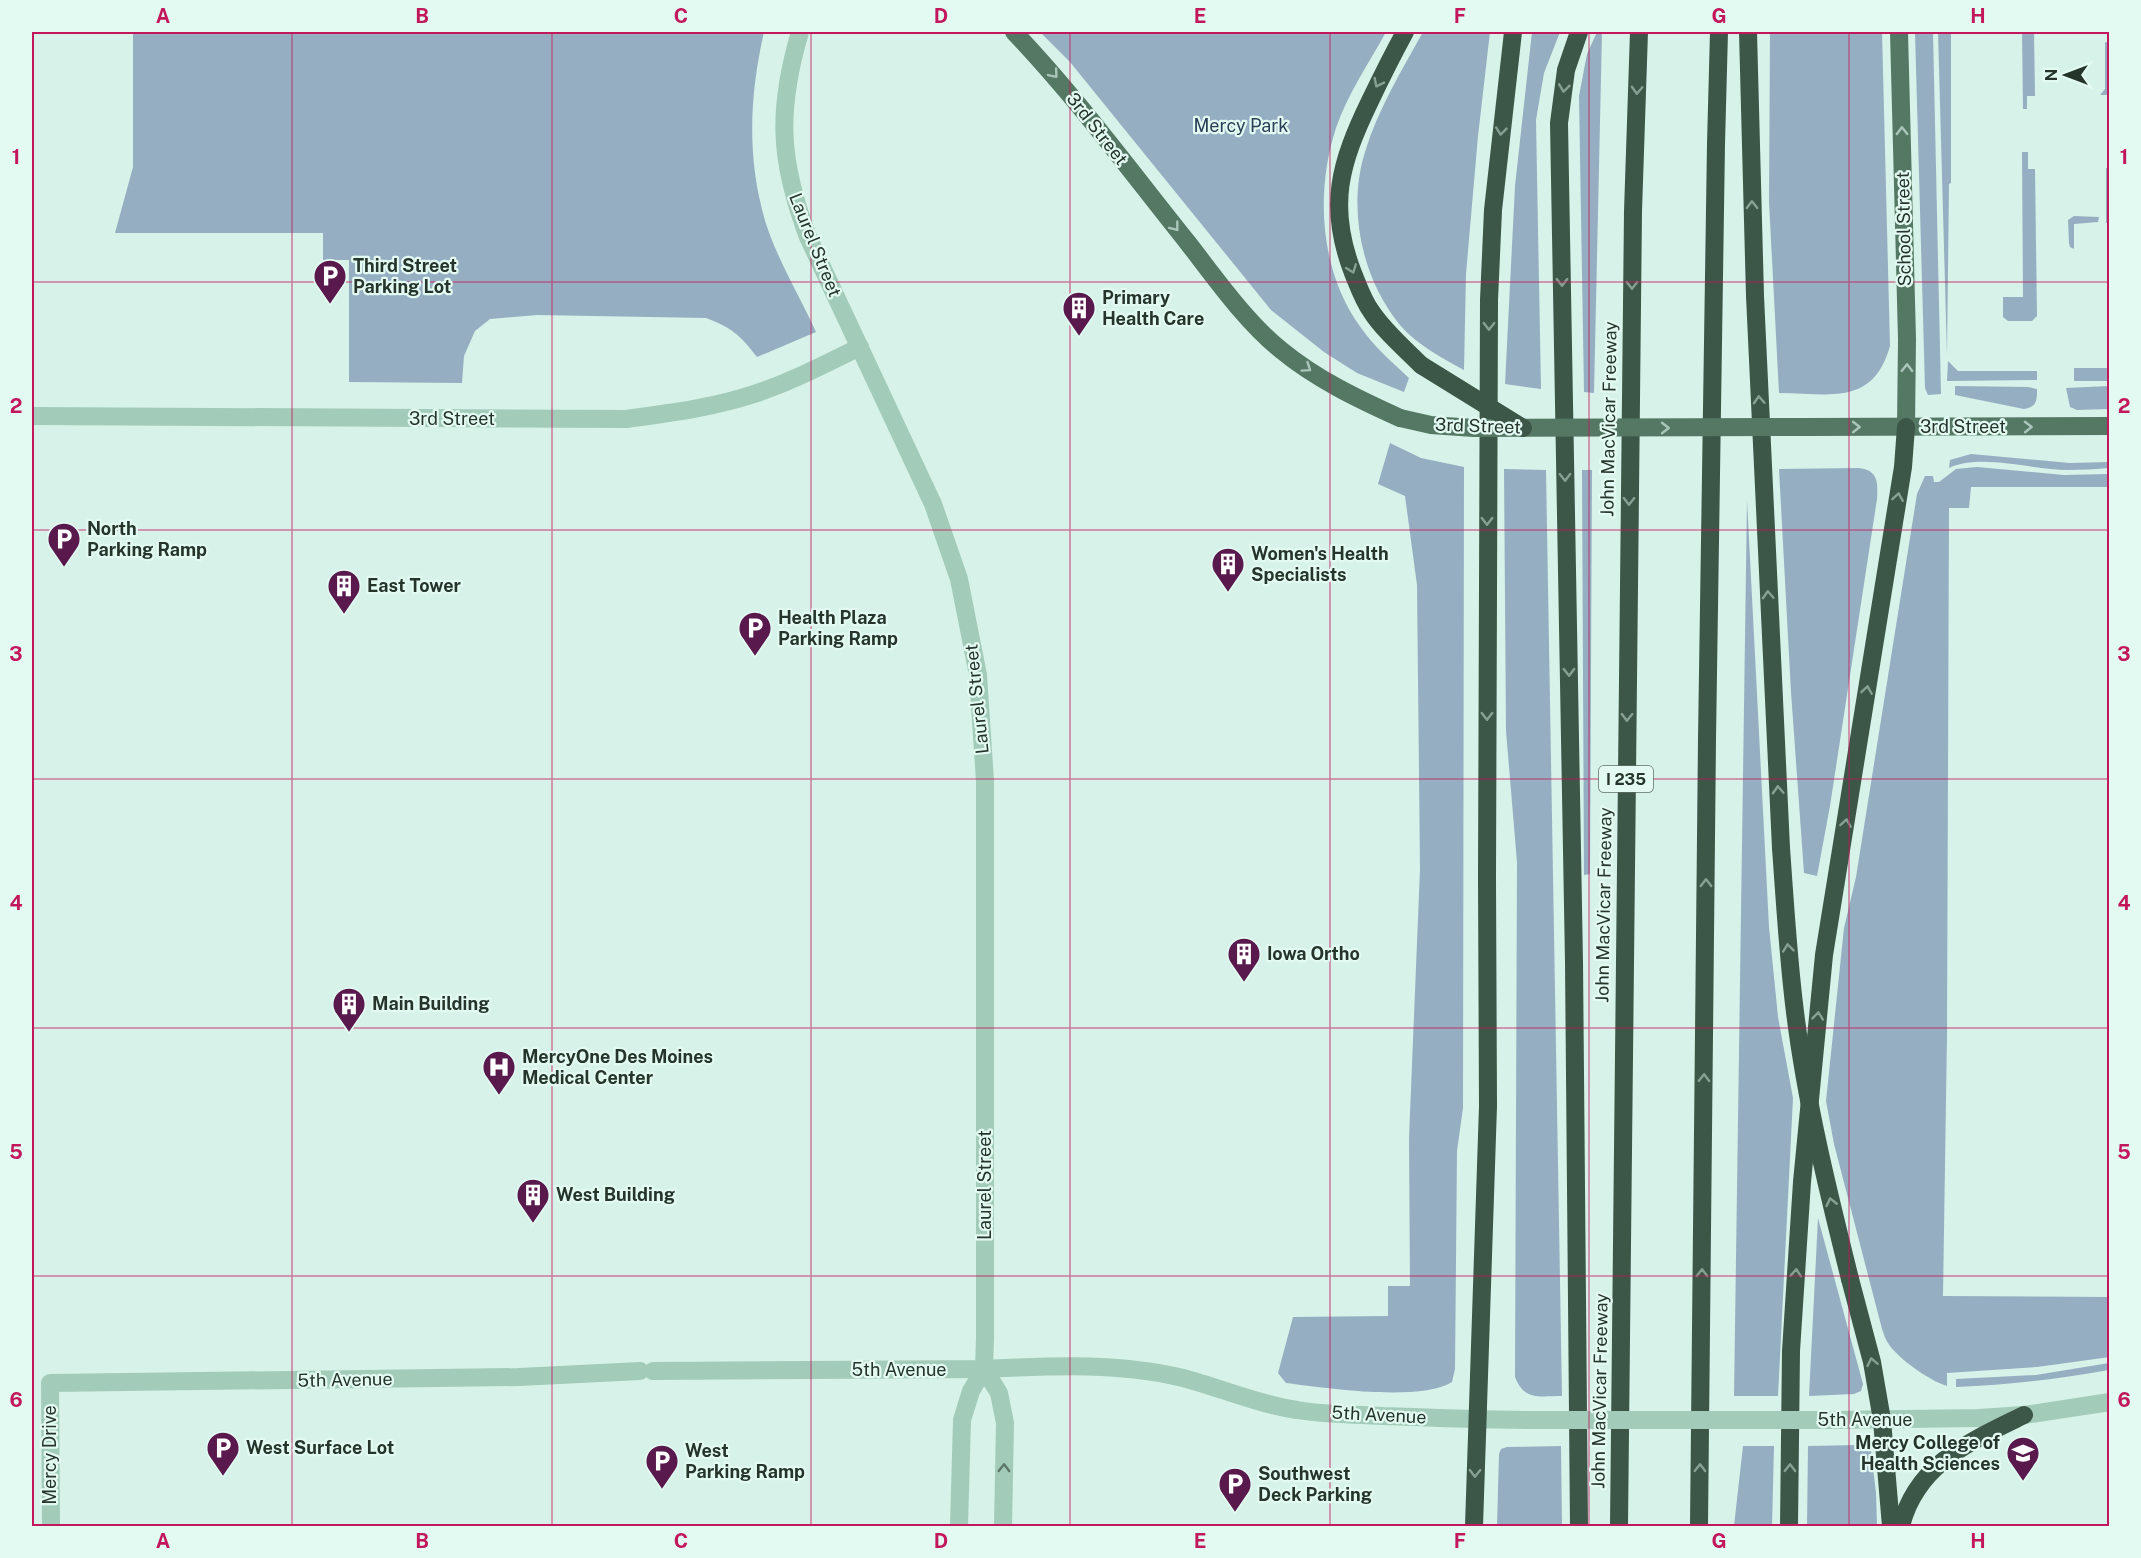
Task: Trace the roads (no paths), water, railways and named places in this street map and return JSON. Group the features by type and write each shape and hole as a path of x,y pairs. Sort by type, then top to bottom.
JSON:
{"highway":[{"path":"1405,32 1356,129 1344,160 1340,185 1339,220 1345,251 1370,310 1394,338 1421,364 1523,428"},
{"path":"1474,1527 1488,1106 1489,322 1493,210 1513,32"},
{"path":"1579,32 1566,70 1559,123 1574,950 1579,1527"},
{"name":"John MacVicar Freeway","path":"1619,1527 1633,211 1639,32"},
{"path":"1699,1527 1708,680 1719,32"},
{"path":"1748,32 1755,296 1781,848 1795,1013 1825,1177 1872,1362 1882,1420 1891,1527"},
{"path":"1789,1527 1792,1340 1802,1182 1823,966 1901,479 1906,427"},
{"path":"1901,1527 1913,1494 1938,1464 1987,1434 2024,1415"}],"main road":[{"name":"3rd Street","path":"1014,32 1052,72 1230,296 1280,350 1358,399 1400,418 1431,425 1474,428 2109,426"},
{"name":"School Street","path":"1899,32 1907,339 1906,427"}],"street":[{"name":"Laurel Street","path":"800,32 790,67 783,117 785,158 794,200 808,237 933,504 959,579 978,675 985,781 984,1370 971,1391 962,1420 959,1527"},
{"name":"3rd Street","path":"32,416 626,419 707,406 754,394 812,371 860,347"},
{"name":"5th Avenue","path":"50,1383 519,1377 647,1371 984,1370 1028,1367 1123,1369 1183,1378 1264,1403 1297,1410 1476,1420 1937,1420 2024,1415 2109,1402"},
{"path":"984,1370 999,1393 1005,1423 1003,1527"},
{"name":"Mercy Drive","path":"50,1383 51,1527"}],"place":[{"name":"Third Street Parking Lot","path":"330,305"},
{"name":"Primary Health Care","path":"1079,337"},
{"name":"North Parking Ramp","path":"64,568"},
{"name":"Women's Health Specialists","path":"1228,593"},
{"name":"East Tower","path":"344,615"},
{"name":"Health Plaza Parking Ramp","path":"755,657"},
{"name":"Iowa Ortho","path":"1244,983"},
{"name":"Main Building","path":"349,1033"},
{"name":"MercyOne Des Moines Medical Center","path":"499,1096"},
{"name":"West Building","path":"533,1224"},
{"name":"West Surface Lot","path":"223,1477"},
{"name":"Mercy College of Health Sciences","path":"2023,1482"},
{"name":"West Parking Ramp","path":"662,1490"},
{"name":"Southwest Deck Parking","path":"1235,1513"}],"park label":[{"name":"Mercy Park","path":"1241,126"}]}
